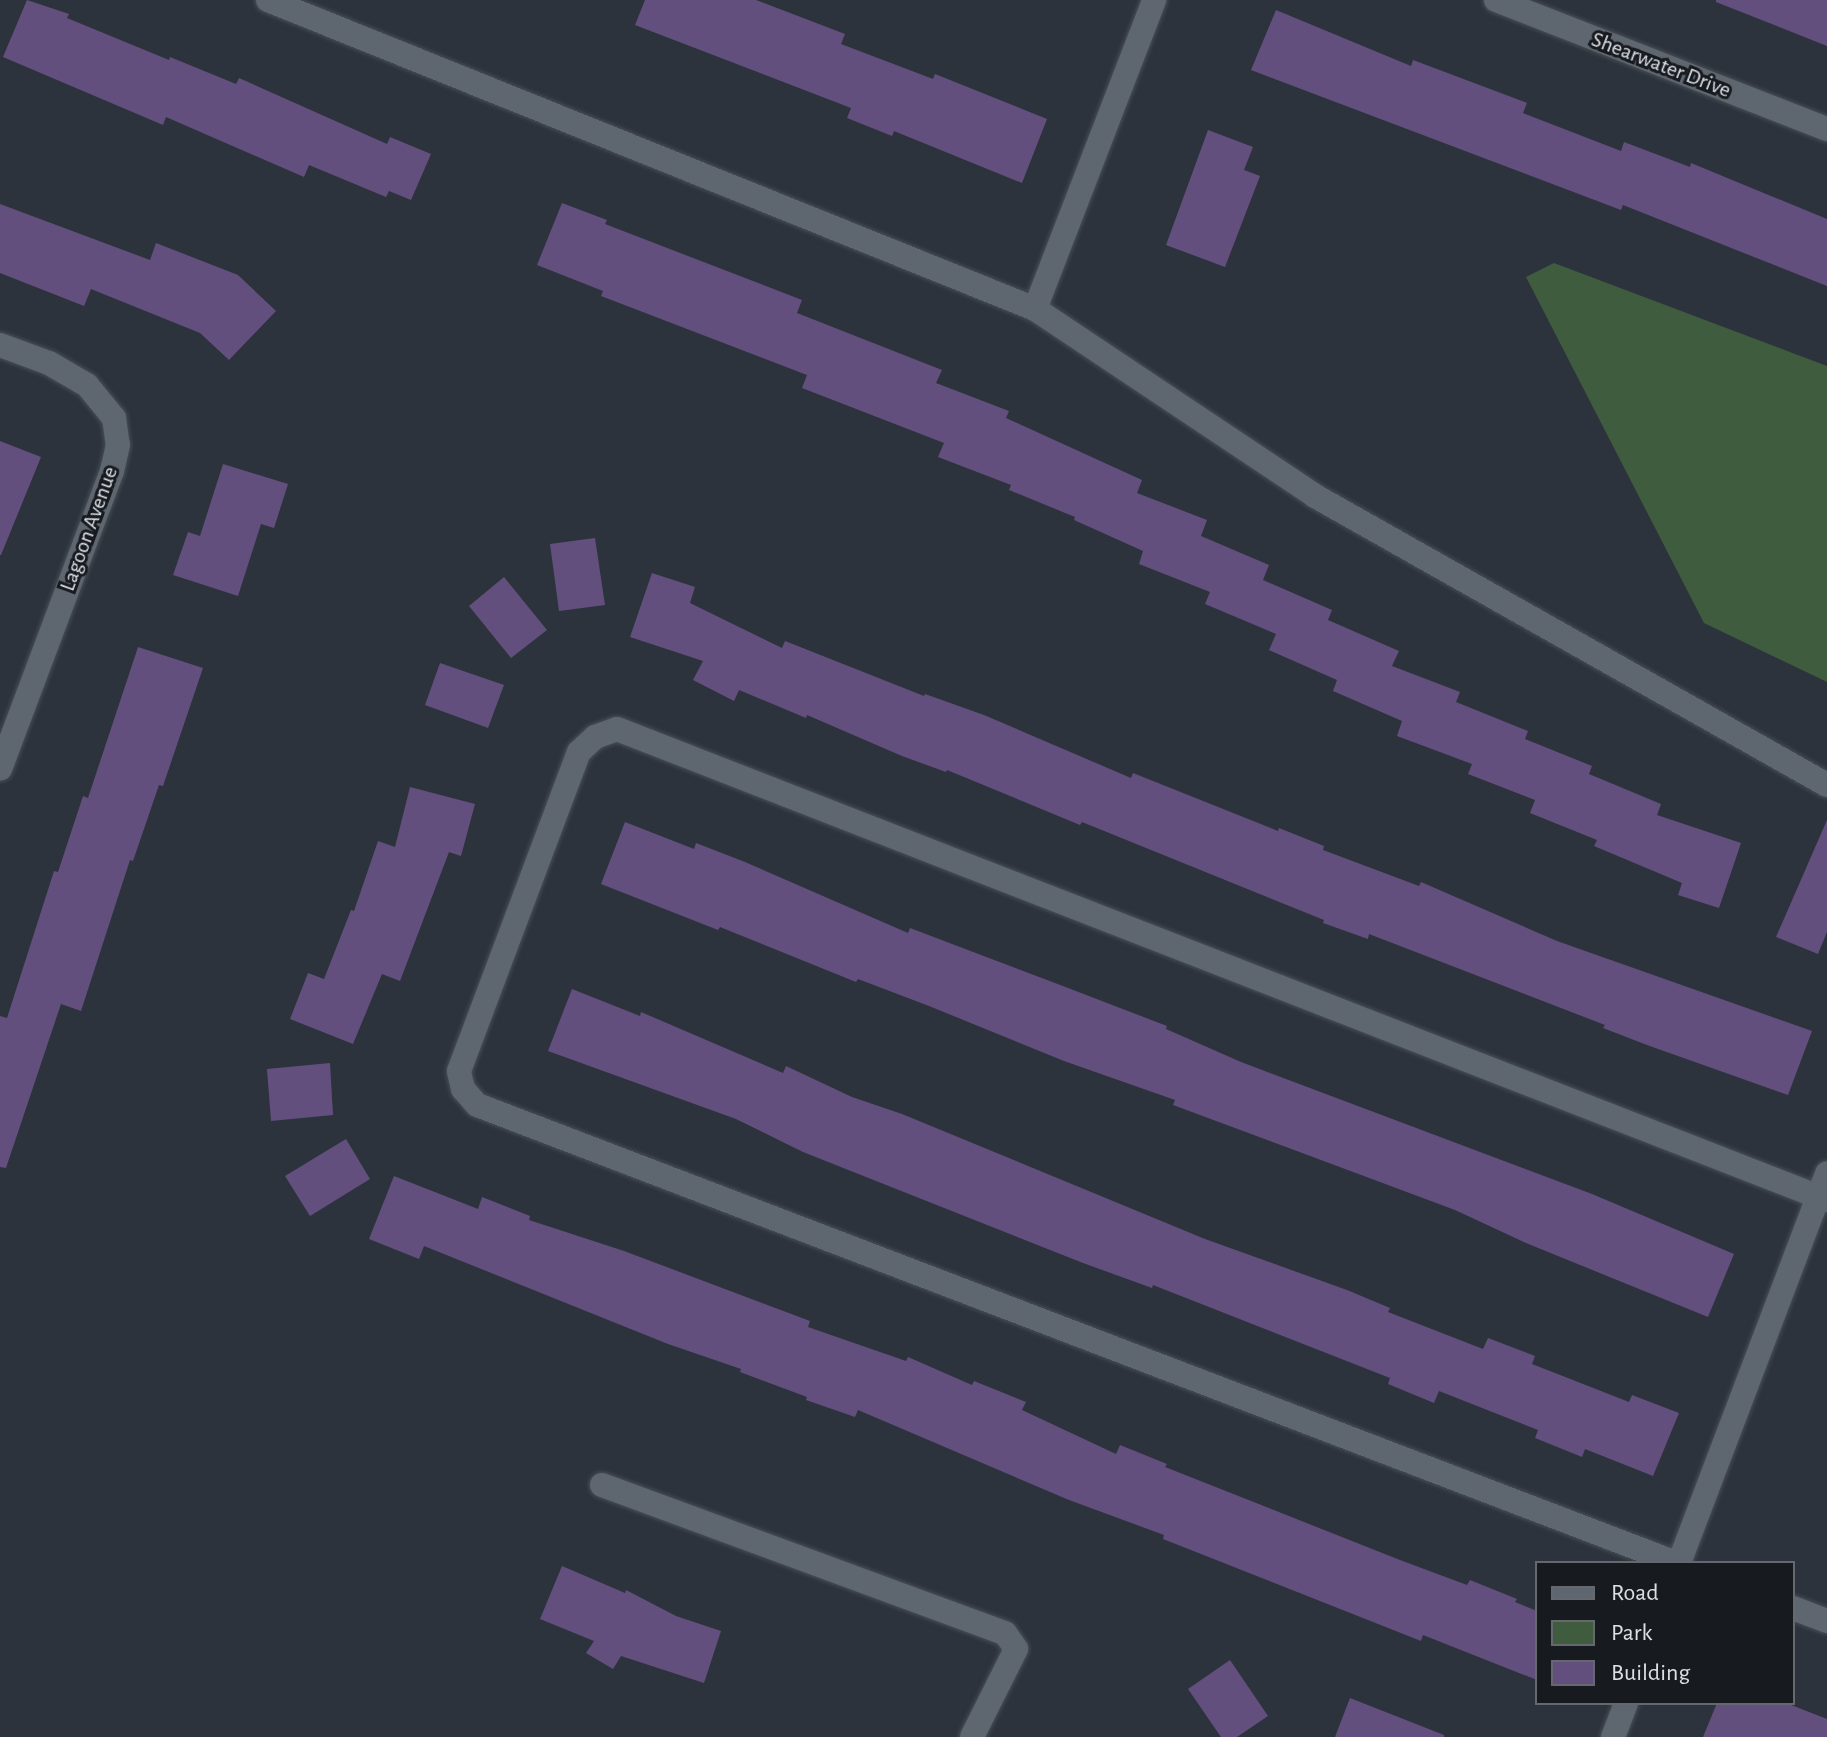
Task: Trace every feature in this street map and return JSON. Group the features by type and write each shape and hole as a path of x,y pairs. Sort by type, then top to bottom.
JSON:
{"street":[{"path":"268,0 1035,309 1315,496 1827,785"},
{"path":"1035,309 1154,0"},
{"name":"Shearwater Drive","path":"1496,0 1827,129"},
{"name":"Lagoon Avenue","path":"0,345 49,363 87,385 114,418 118,445 112,471 0,769"},
{"path":"1672,1561 477,1105 463,1089 459,1071 579,752 595,737 617,729 1824,1190 1678,1561"},
{"path":"602,1485 1005,1633 1016,1649 972,1737"},
{"path":"1795,1609 1827,1621"},
{"path":"1613,1737 1625,1705"}],"green space":[{"path":"1554,263 1827,366 1827,682 1704,623 1526,277"}],"building":[{"path":"27,0 69,14 67,18 169,60 170,57 236,84 239,78 387,144 390,137 431,154 411,200 389,191 386,197 309,165 304,177 166,117 163,125 3,57"},
{"path":"645,0 756,0 845,34 841,44 933,79 935,74 1047,119 1022,183 894,131 892,136 847,118 851,108 635,25"},
{"path":"1827,0 1827,46 1716,2"},
{"path":"1276,10 1411,66 1413,60 1527,103 1523,113 1621,151 1624,142 1690,167 1691,163 1827,219 1827,286 1623,205 1621,210 1251,70"},
{"path":"1208,130 1253,147 1244,170 1260,176 1225,267 1166,245"},
{"path":"562,203 607,220 605,224 802,300 797,313 942,370 936,383 1009,411 1006,418 1142,480 1137,493 1207,520 1201,536 1269,565 1263,580 1332,610 1328,620 1399,651 1392,666 1460,692 1456,702 1528,731 1525,739 1592,766 1589,774 1661,804 1657,815 1741,843 1719,908 1678,895 1682,883 1594,846 1597,840 1530,813 1535,800 1468,774 1472,764 1397,736 1402,721 1333,691 1337,680 1269,650 1276,634 1205,604 1210,592 1139,564 1143,551 1074,520 1075,517 1009,490 1011,485 938,457 944,443 802,388 807,375 601,296 603,291 537,265"},
{"path":"0,204 150,260 156,243 238,275 276,311 229,360 200,333 91,289 84,306 0,273"},
{"path":"0,441 41,457 1,555 0,555"},
{"path":"223,464 288,484 274,528 261,524 238,596 173,575 188,532 200,536"},
{"path":"595,538 605,605 559,611 550,544"},
{"path":"652,573 695,587 690,603 782,648 785,641 924,696 984,715 1131,778 1133,773 1278,831 1279,828 1324,846 1323,850 1419,886 1421,882 1557,941 1812,1031 1788,1095 1647,1045 1603,1028 1605,1025 1369,934 1368,939 1323,923 1324,920 1082,822 1080,825 947,770 902,756 807,715 806,718 739,690 734,701 693,680 703,661 630,637"},
{"path":"504,577 547,630 511,658 469,606"},
{"path":"138,647 203,668 163,786 159,785 133,861 130,860 81,1011 61,1004 6,1168 0,1167 0,1016 7,1018 54,871 58,872 83,796 88,798"},
{"path":"440,663 504,685 488,728 425,705"},
{"path":"410,787 475,804 461,856 449,852 400,981 382,974 353,1044 290,1019 308,973 324,979 351,910 354,911 378,841 395,847"},
{"path":"1827,820 1827,932 1818,954 1776,937"},
{"path":"625,822 694,849 696,843 908,933 910,928 1167,1026 1166,1029 1241,1062 1592,1194 1734,1254 1708,1317 1526,1243 1455,1210 1173,1105 1175,1100 1064,1061 929,1006 858,979 856,982 720,927 718,930 601,884"},
{"path":"572,989 640,1016 641,1012 783,1073 786,1066 852,1097 902,1114 1205,1239 1347,1290 1390,1308 1388,1312 1483,1349 1488,1338 1535,1356 1532,1364 1629,1402 1632,1395 1679,1413 1653,1476 1585,1449 1582,1457 1535,1438 1538,1430 1439,1391 1434,1403 1388,1384 1390,1378 1153,1285 1152,1288 1083,1263 803,1152 736,1119 548,1051"},
{"path":"330,1063 333,1115 271,1121 267,1069"},
{"path":"346,1139 370,1179 310,1216 285,1176"},
{"path":"394,1176 478,1209 482,1197 530,1216 529,1220 624,1251 810,1321 808,1327 906,1361 908,1357 972,1385 974,1381 1026,1402 1022,1410 1116,1454 1120,1445 1167,1464 1165,1467 1400,1560 1467,1585 1470,1580 1517,1599 1515,1602 1535,1610 1535,1679 1423,1635 1421,1641 1163,1539 1164,1535 1069,1500 858,1410 855,1417 806,1400 807,1397 740,1372 741,1369 668,1344 424,1246 419,1259 369,1239"},
{"path":"562,1566 625,1593 626,1590 676,1616 721,1631 704,1683 621,1656 613,1669 586,1653 594,1641 540,1619"},
{"path":"1230,1660 1268,1716 1237,1737 1221,1737 1188,1689"},
{"path":"1350,1698 1444,1735 1444,1737 1335,1737"},
{"path":"1716,1705 1791,1705 1827,1719 1827,1737 1703,1737"}]}
